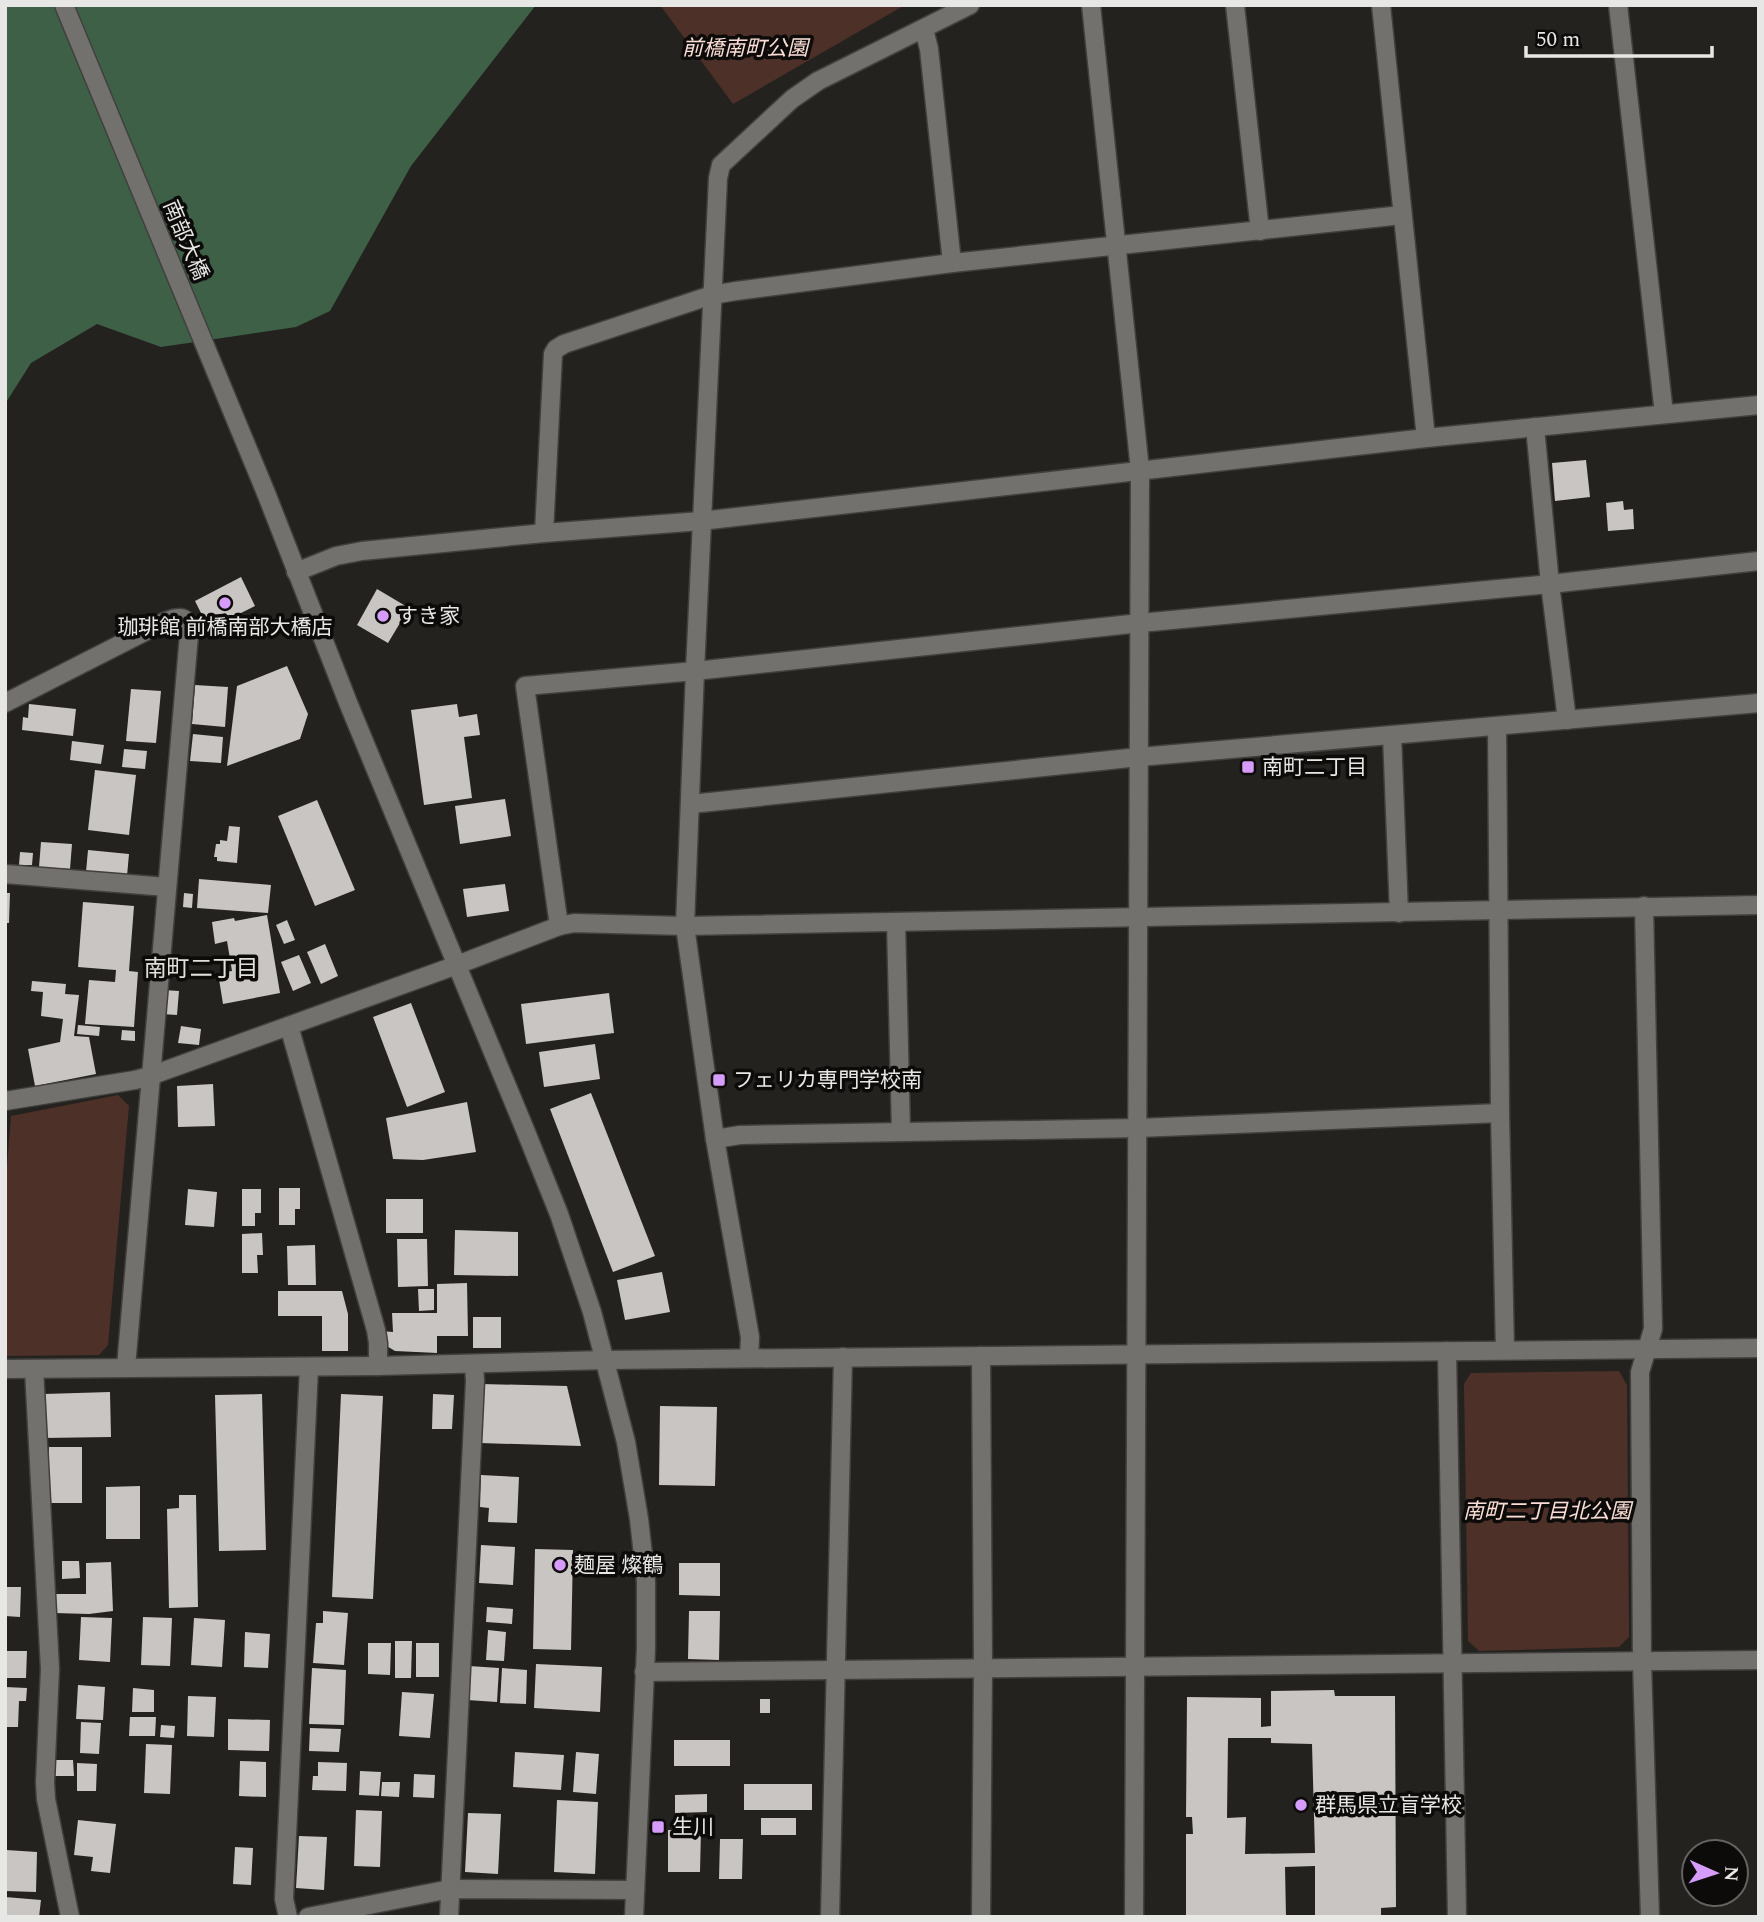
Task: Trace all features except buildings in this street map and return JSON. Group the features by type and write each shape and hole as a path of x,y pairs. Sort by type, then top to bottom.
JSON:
{"street":[{"name":"南部大橋","path":"64,5 559,1214 593,1312 626,1442 646,1582 634,1917"},
{"path":"749,1359 750,1337 715,1139 685,926 718,178 721,165 792,99 818,81 970,5"},
{"path":"1091,5 1140,470 1134,1917"},
{"path":"1235,5 1260,231"},
{"path":"1381,5 1426,438"},
{"path":"1618,5 1664,414"},
{"path":"924,29 929,48 952,263"},
{"path":"544,533 553,354 556,349 712,295 952,263 1402,215"},
{"path":"296,572 336,556 362,551 701,521 1426,438 1759,405"},
{"path":"1535,427 1550,584 1567,720"},
{"path":"559,926 526,686 695,671 1759,561"},
{"path":"5,703 164,622 178,618 186,619 188,623 126,1367"},
{"path":"691,804 1139,757 1759,703"},
{"path":"1497,726 1505,1350"},
{"path":"1392,735 1399,913"},
{"path":"5,874 167,887"},
{"path":"5,1101 150,1076 559,926 574,923 685,926 1759,905"},
{"path":"1644,906 1653,1329 1640,1372 1642,1662 1650,1917"},
{"path":"896,922 901,1132"},
{"path":"289,1026 376,1330 378,1366"},
{"path":"715,1139 740,1135 1138,1128 1500,1113"},
{"path":"5,1369 1759,1348"},
{"path":"1447,1351 1457,1917"},
{"path":"981,1356 981,1917"},
{"path":"830,1917 843,1357"},
{"path":"449,1917 474,1364"},
{"path":"288,1917 284,1899 309,1367"},
{"path":"34,1369 50,1669 46,1799 70,1917"},
{"path":"644,1672 1759,1660"},
{"path":"308,1917 450,1889 635,1890"}],"green space":[{"name":"前橋南町公園","path":"660,5 905,5 733,104"},
{"path":"118,1095 129,1106 108,1345 99,1355 5,1356 5,1190 11,1116"},
{"name":"南町二丁目北公園","path":"1619,1371 1627,1385 1629,1637 1619,1647 1479,1651 1468,1641 1464,1384 1471,1373"}],"shaded area":[{"path":"5,5 536,5 411,166 330,311 296,327 161,347 97,324 31,363 5,404"}],"place":[{"name":"珈琲館 前橋南部大橋店","path":"225,603"},
{"name":"すき家","path":"383,616"},
{"name":"南町二丁目","path":"1248,767"},
{"name":"フェリカ専門学校南","path":"719,1080"},
{"name":"麺屋 燦鶴","path":"560,1565"},
{"name":"群馬県立盲学校","path":"1301,1805"},
{"name":"生川","path":"658,1827"}],"district":[{"name":"南町二丁目","path":"201,968"}]}
